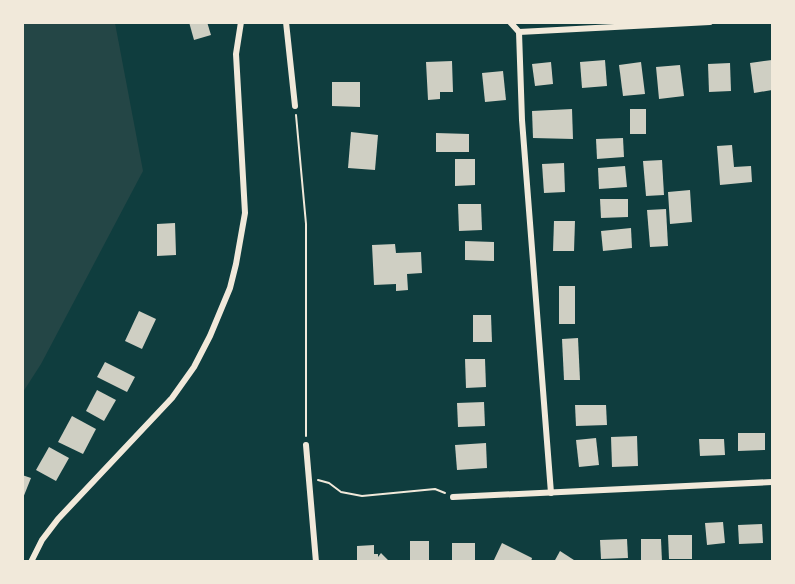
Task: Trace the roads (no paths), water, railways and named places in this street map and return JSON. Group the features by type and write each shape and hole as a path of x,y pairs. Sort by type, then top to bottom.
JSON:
{"street":[{"path":"31,561 42,540 58,519 172,398 194,367 230,288 245,213 236,54 241,22"},
{"path":"286,22 295,106"},
{"path":"510,22 519,32 522,120 551,493"},
{"path":"519,32 710,22"},
{"path":"306,445 316,561"},
{"path":"453,497 772,482"}]}
